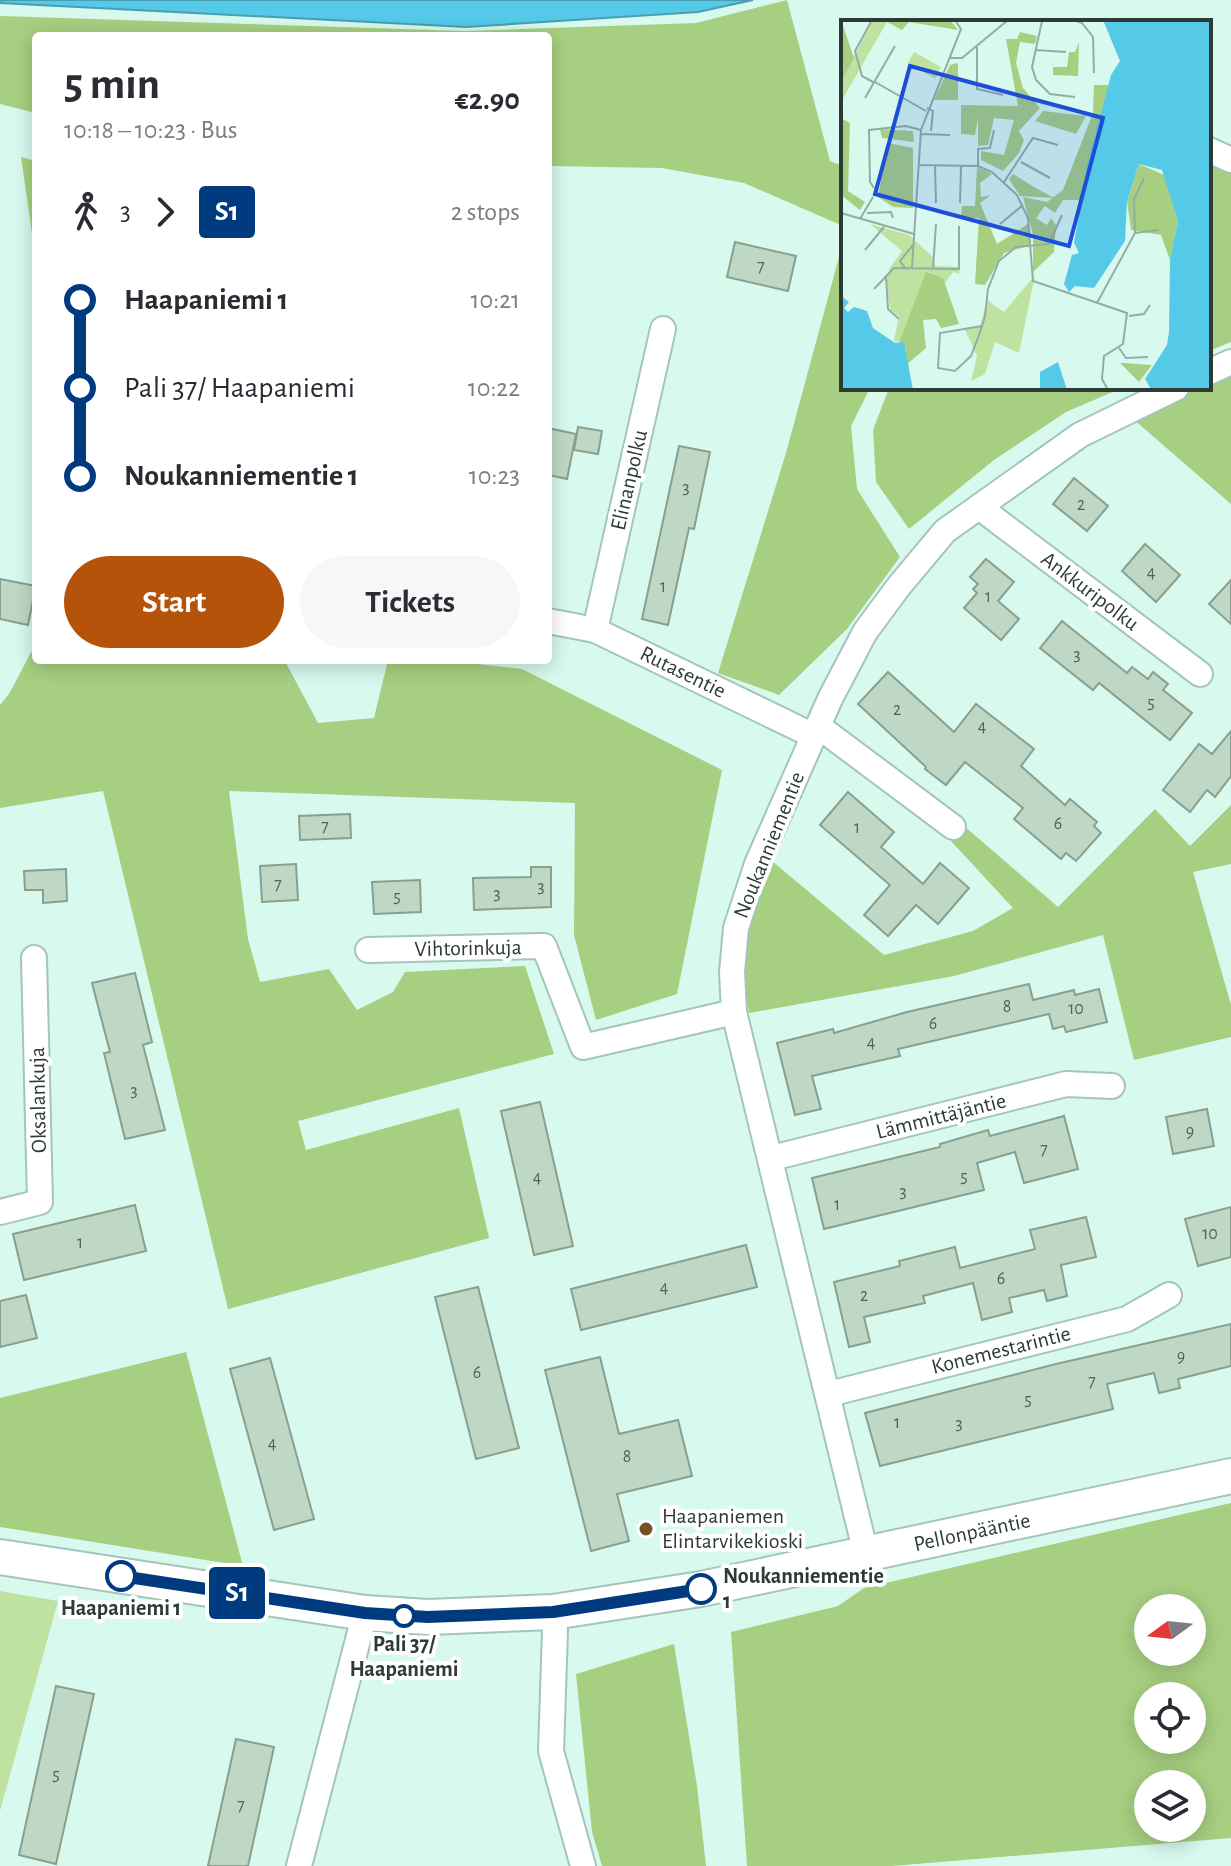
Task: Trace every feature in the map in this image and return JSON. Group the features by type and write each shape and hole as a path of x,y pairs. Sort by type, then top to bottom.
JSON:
{"street":[{"path":"1211,151 1231,160"},
{"name":"Elinanpolku","path":"595,630 663,329"},
{"path":"1211,371 1231,362"},
{"name":"Noukanniementie","path":"866,1554 734,1012 732,972 736,928 757,864 816,731 865,632 945,531 1080,435 1172,390"},
{"name":"Ankkuripolku","path":"979,507 1200,674"},
{"name":"Rutasentie","path":"552,622 595,630 816,731 953,827"},
{"name":"Vihtorinkuja","path":"368,950 544,946 583,1047 734,1012"},
{"name":"Oksalankuja","path":"0,1212 40,1202 34,958"},
{"name":"Lämmittäjäntie","path":"772,1158 1066,1084 1112,1086"},
{"name":"Konemestarintie","path":"829,1394 1127,1319 1169,1295"},
{"name":"Pellonpääntie","path":"0,1557 365,1613 428,1617 553,1612 701,1589 1231,1476"},
{"path":"553,1612 551,1751 583,1866"},
{"path":"299,1866 365,1613"}],"green space":[{"path":"787,0 830,161 841,165 841,225 744,183 662,168 552,166 552,32 32,32 32,112 0,104 0,16 464,31 696,23"},
{"path":"1231,154 1231,342 1211,350 1211,162"},
{"path":"21,157 32,160 32,233"},
{"path":"841,250 841,390 869,390 851,426 857,489 900,557 847,629 779,695 718,673 786,453"},
{"path":"1231,372 1231,504 1132,418 1193,390 1211,390 1211,381"},
{"path":"888,390 1117,390 1066,412 994,460 909,529 876,482 873,430"},
{"path":"32,651 32,664 287,664 318,723 374,718 387,664 478,664 522,669 722,770 677,994 596,1020 574,935 575,803 229,791 248,939 260,982 329,969 357,1010 393,992 405,972 525,966 554,1054 298,1121 306,1150 459,1108 489,1238 228,1309 103,791 0,808 0,705"},
{"path":"1231,805 1231,864 1193,872 1231,1005 1231,1037 1134,1060 1103,935 954,976 749,1013 743,969 744,943 754,898 772,861 884,955 973,931 1013,908 951,841 964,826 1058,907 1155,809 1190,846"},
{"path":"186,1352 243,1566 0,1527 0,1398"},
{"path":"1231,1503 1231,1838 1206,1840 1206,1770 1134,1770 1134,1842 1183,1842 892,1866 747,1866 731,1632 838,1606 864,1588"},
{"path":"0,1591 58,1601 0,1811"},
{"path":"674,1644 697,1786 706,1866 602,1866 592,1832 576,1674"}],"water":[{"path":"0,0 753,0 698,12 466,27 0,3"}],"building":[{"path":"735,242 796,256 788,291 727,277"},
{"path":"578,427 602,431 598,454 574,450"},
{"path":"552,429 576,434 567,479 552,476"},
{"path":"679,446 710,452 694,529 689,528 668,625 642,619"},
{"path":"1074,478 1108,506 1087,531 1053,504"},
{"path":"1145,544 1180,575 1156,602 1122,571"},
{"path":"986,559 1014,582 998,601 1019,619 1001,640 964,608 977,593 973,589 978,584 970,577"},
{"path":"0,579 32,585 28,625 0,619"},
{"path":"1231,580 1231,624 1209,604"},
{"path":"1062,621 1127,673 1132,667 1148,679 1153,672 1168,684 1163,690 1192,713 1170,740 1099,683 1093,690 1040,648"},
{"path":"888,672 954,732 976,704 1034,749 1021,766 1065,805 1070,799 1097,822 1094,826 1101,833 1076,861 1066,853 1061,859 1014,819 1023,808 965,762 946,785 925,769 858,704"},
{"path":"1231,731 1231,776 1215,797 1207,790 1190,812 1163,790 1199,744 1212,754"},
{"path":"848,792 894,832 881,847 923,884 940,863 969,888 938,924 916,905 888,936 864,915 890,885 820,825"},
{"path":"350,814 351,838 300,840 299,816"},
{"path":"296,864 298,900 262,902 260,866"},
{"path":"531,867 551,867 551,907 474,910 473,878 531,877"},
{"path":"66,869 67,901 43,903 43,890 25,890 24,871"},
{"path":"420,880 421,912 374,914 372,882"},
{"path":"135,973 152,1042 143,1045 165,1130 125,1139 104,1053 110,1052 92,983"},
{"path":"1029,984 1033,1000 1074,990 1075,995 1099,989 1107,1022 1066,1032 1064,1026 1053,1029 1049,1014 898,1049 900,1056 812,1076 821,1109 795,1115 777,1043 833,1029 834,1033 907,1012"},
{"path":"540,1102 573,1246 534,1255 501,1111"},
{"path":"1207,1109 1214,1146 1173,1154 1166,1117"},
{"path":"1064,1116 1078,1169 1024,1183 1015,1152 977,1163 984,1190 824,1229 812,1178 940,1147 940,1144 988,1130 990,1136"},
{"path":"135,1205 146,1251 24,1280 13,1234"},
{"path":"1231,1207 1231,1257 1198,1266 1185,1219"},
{"path":"1086,1217 1096,1257 1061,1265 1067,1296 1047,1301 1044,1290 1009,1298 1012,1312 982,1320 973,1283 923,1296 925,1303 864,1317 870,1342 849,1347 834,1282 900,1266 899,1261 955,1247 960,1268 1035,1249 1030,1230"},
{"path":"746,1245 757,1287 581,1330 571,1289"},
{"path":"478,1287 519,1448 476,1459 435,1297"},
{"path":"26,1295 37,1338 0,1347 0,1301"},
{"path":"1231,1324 1231,1366 1178,1379 1180,1388 1159,1393 1154,1373 1107,1384 1113,1409 880,1466 865,1413 1056,1364"},
{"path":"600,1357 619,1434 678,1420 692,1476 617,1494 629,1541 591,1551 545,1370"},
{"path":"270,1358 314,1519 274,1530 230,1369"},
{"path":"56,1686 94,1694 56,1864 19,1855"},
{"path":"236,1739 274,1747 248,1866 208,1866"}],"bus line":[{"name":"S1","path":"121,1576 365,1613 428,1617 553,1612 701,1589"}],"place":[{"name":"Haapaniemen Elintarvikekioski","path":"646,1529"},
{"name":"Haapaniemi 1","path":"121,1576"},
{"name":"Noukanniementie 1","path":"701,1589"},
{"name":"Pali 37/ Haapaniemi","path":"404,1616"}]}
